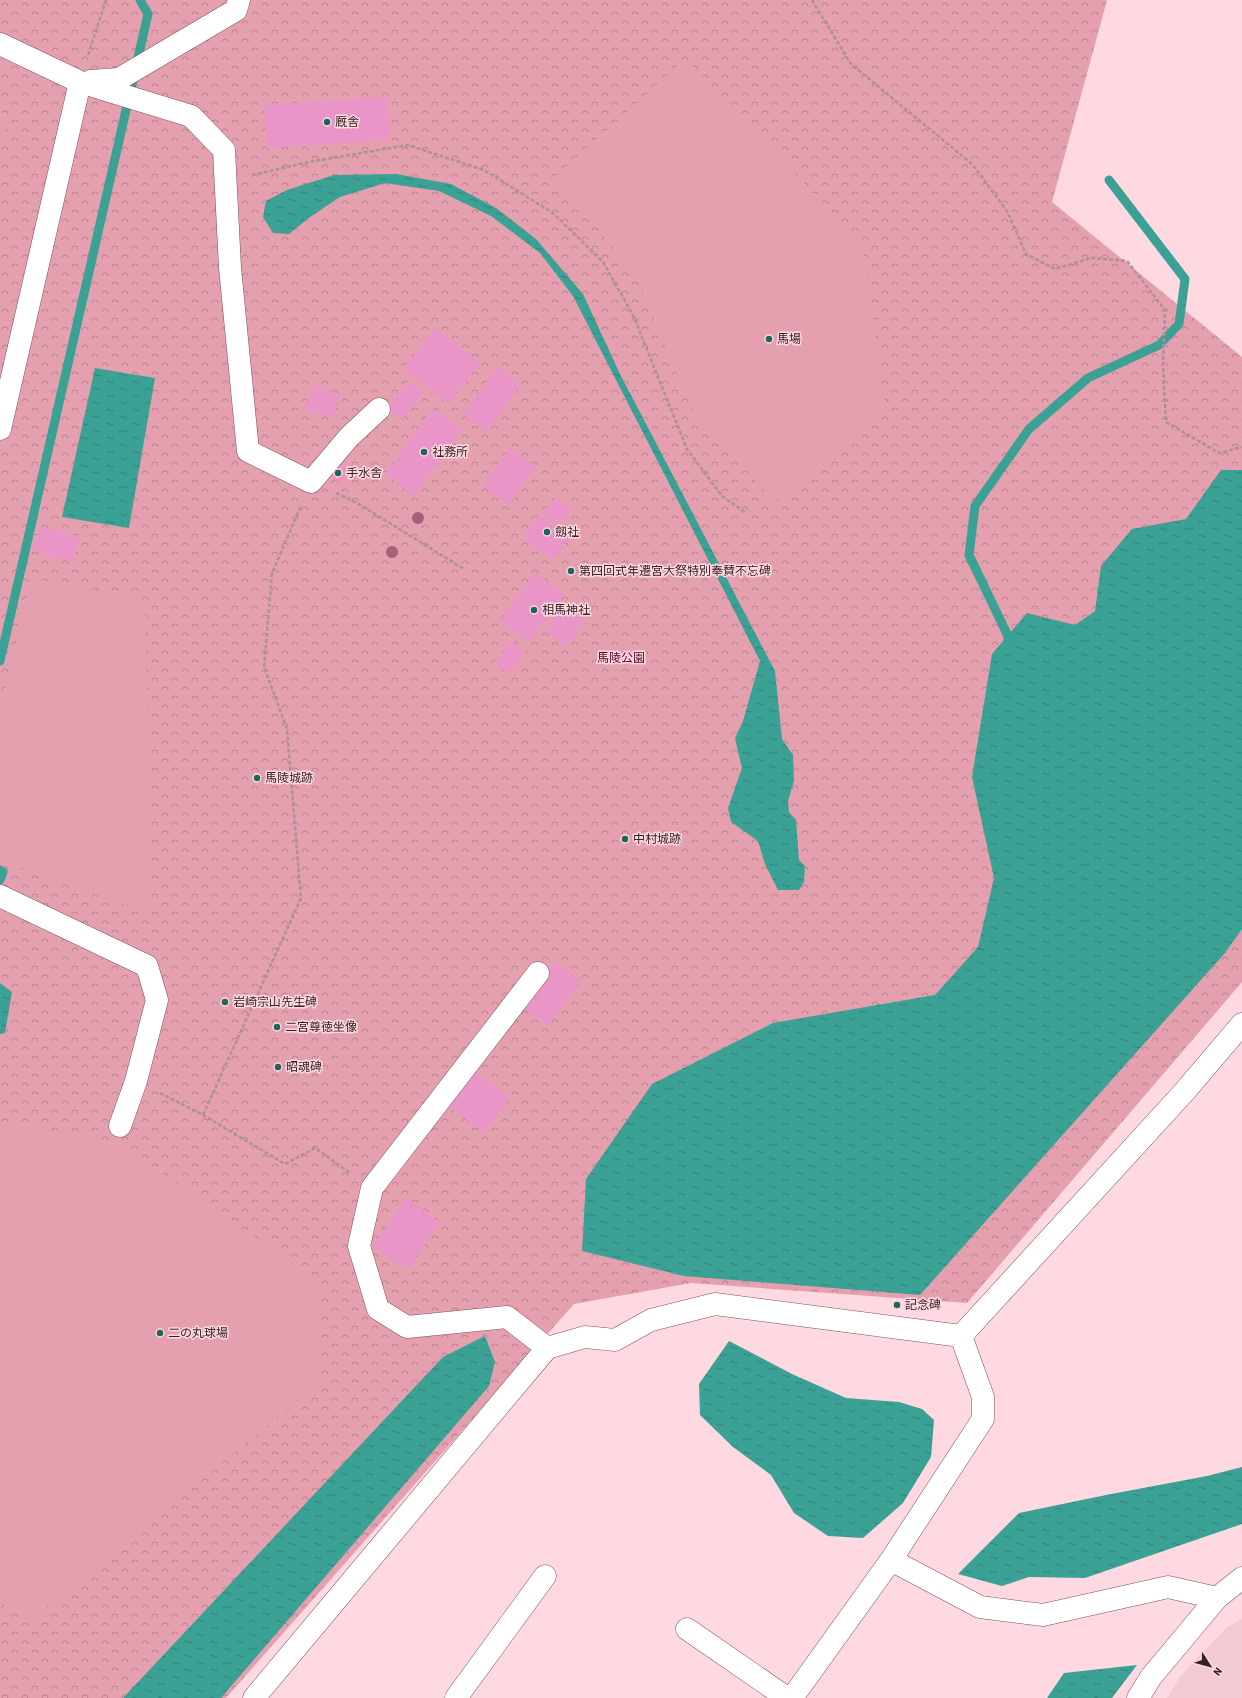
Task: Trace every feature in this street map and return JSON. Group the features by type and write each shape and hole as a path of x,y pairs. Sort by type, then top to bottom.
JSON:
{"street":[{"path":"80,82 118,79 236,10 239,0"},
{"path":"0,44 80,82 191,116 224,150 230,268 248,451 311,482 349,436 379,409"},
{"path":"0,429 80,82"},
{"path":"0,896 147,966 157,1000 136,1081 120,1126"},
{"path":"538,973 372,1188 359,1246 378,1309 407,1327 507,1317 547,1348"},
{"path":"961,1336 1185,1091 1242,1024"},
{"path":"254,1698 547,1348 585,1336 615,1340 651,1320 714,1304 961,1336"},
{"path":"792,1698 891,1560 983,1419 983,1397 961,1336"},
{"path":"891,1560 980,1607 1043,1615 1168,1586 1218,1598"},
{"path":"456,1698 545,1576"},
{"path":"1138,1698 1151,1677 1218,1598 1242,1578"},
{"path":"687,1629 786,1698"}],"path":[{"path":"812,0 851,64 972,164 1007,211 1026,254 1055,269 1091,258 1127,261 1165,310 1163,365 1166,422 1219,453 1242,447"},
{"path":"80,82 105,1"},
{"path":"226,181 309,162 408,145 484,170 553,213 603,262 633,315 687,449 722,496 746,513"},
{"path":"203,1115 301,898 287,728 264,667 272,573 311,482 357,503 464,570"},
{"path":"136,1081 203,1115 285,1164 315,1148 372,1188"}],"shaded area":[{"path":"1242,1619 1242,1698 1167,1698 1180,1677 1226,1628"}],"green space":[{"name":"馬陵公園","path":"0,0 1107,0 1052,202 1242,357 1242,982 967,1303 691,1283 574,1304 226,1698 0,1698"},
{"name":"馬場","path":"686,59 861,244 867,272 886,412 774,502 691,406 634,272 555,177"},
{"path":"0,112 9,114 0,154"},
{"path":"31,578 145,601 152,914 0,860 0,712"},
{"name":"二の丸球場","path":"0,1122 119,1143 321,1283 320,1382 30,1621 0,1603"}],"water":[{"path":"396,174 451,184 496,208 536,239 583,294 620,374 775,671 782,739 793,755 794,781 788,801 789,812 796,820 799,860 805,866 804,882 799,890 778,890 765,864 758,841 731,822 728,808 742,768 735,738 743,721 760,661 573,296 540,253 491,216 439,191 385,183 340,197 310,217 289,234 273,233 263,217 266,201 287,190 334,175"},
{"path":"95,368 155,378 129,528 62,517"},
{"path":"1221,470 1242,470 1242,929 1225,953 920,1295 684,1276 582,1251 586,1179 652,1084 773,1023 935,995 978,947 994,878 972,777 992,654 1027,613 1075,625 1095,611 1101,566 1132,529 1186,519"},
{"path":"0,983 12,992 5,1033 0,1034"},
{"path":"485,1336 495,1362 489,1386 221,1698 123,1698 443,1357"},
{"path":"729,1341 792,1374 846,1398 899,1402 922,1409 934,1420 931,1457 903,1503 863,1538 828,1536 794,1513 771,1475 733,1447 700,1415 699,1384"},
{"path":"1242,1467 1242,1524 1085,1578 1029,1577 1002,1586 958,1574 1019,1513 1207,1476"},
{"path":"1137,1665 1112,1698 1047,1698 1064,1673"}],"building":[{"name":"厩舎","path":"388,97 390,140 267,148 264,105"},
{"path":"435,328 480,363 449,404 403,369"},
{"path":"497,367 521,384 487,432 463,415"},
{"path":"408,381 423,392 403,419 388,409"},
{"path":"313,386 340,395 332,418 305,409"},
{"name":"社務所","path":"433,408 463,429 414,496 385,474"},
{"path":"510,448 536,466 509,505 483,486"},
{"name":"手水舎","path":"336,463 349,470 341,483 328,476"},
{"path":"555,497 571,509 559,526 543,514"},
{"name":"劔社","path":"539,515 570,536 553,560 522,539"},
{"path":"40,526 80,537 73,562 33,551"},
{"name":"相馬神社","path":"535,573 565,594 530,642 500,621"},
{"path":"563,606 585,622 566,647 545,631"},
{"path":"511,641 525,651 509,674 495,663"},
{"path":"554,962 581,980 548,1026 522,1007"},
{"path":"473,1070 510,1097 484,1133 447,1105"},
{"path":"406,1198 440,1222 407,1270 373,1246"}],"waterway":[{"path":"0,661 148,14 140,0"},
{"path":"1008,648 1008,636 969,555 975,506 1029,429 1088,378 1159,345 1179,324 1185,279 1109,180"},
{"path":"0,870 3,872 0,880"}],"place":[{"name":"厩舎","path":"327,122"},
{"name":"馬場","path":"769,339"},
{"name":"社務所","path":"424,452"},
{"name":"手水舎","path":"338,473"},
{"name":"劔社","path":"547,532"},
{"name":"第四回式年遷宮大祭特別奉賛不忘碑","path":"571,571"},
{"name":"相馬神社","path":"534,610"},
{"name":"馬陵城跡","path":"257,778"},
{"name":"中村城跡","path":"625,839"},
{"name":"岩崎宗山先生碑","path":"225,1002"},
{"name":"二宮尊徳坐像","path":"277,1027"},
{"name":"昭魂碑","path":"278,1067"},
{"name":"記念碑","path":"897,1305"},
{"name":"二の丸球場","path":"160,1333"}]}
